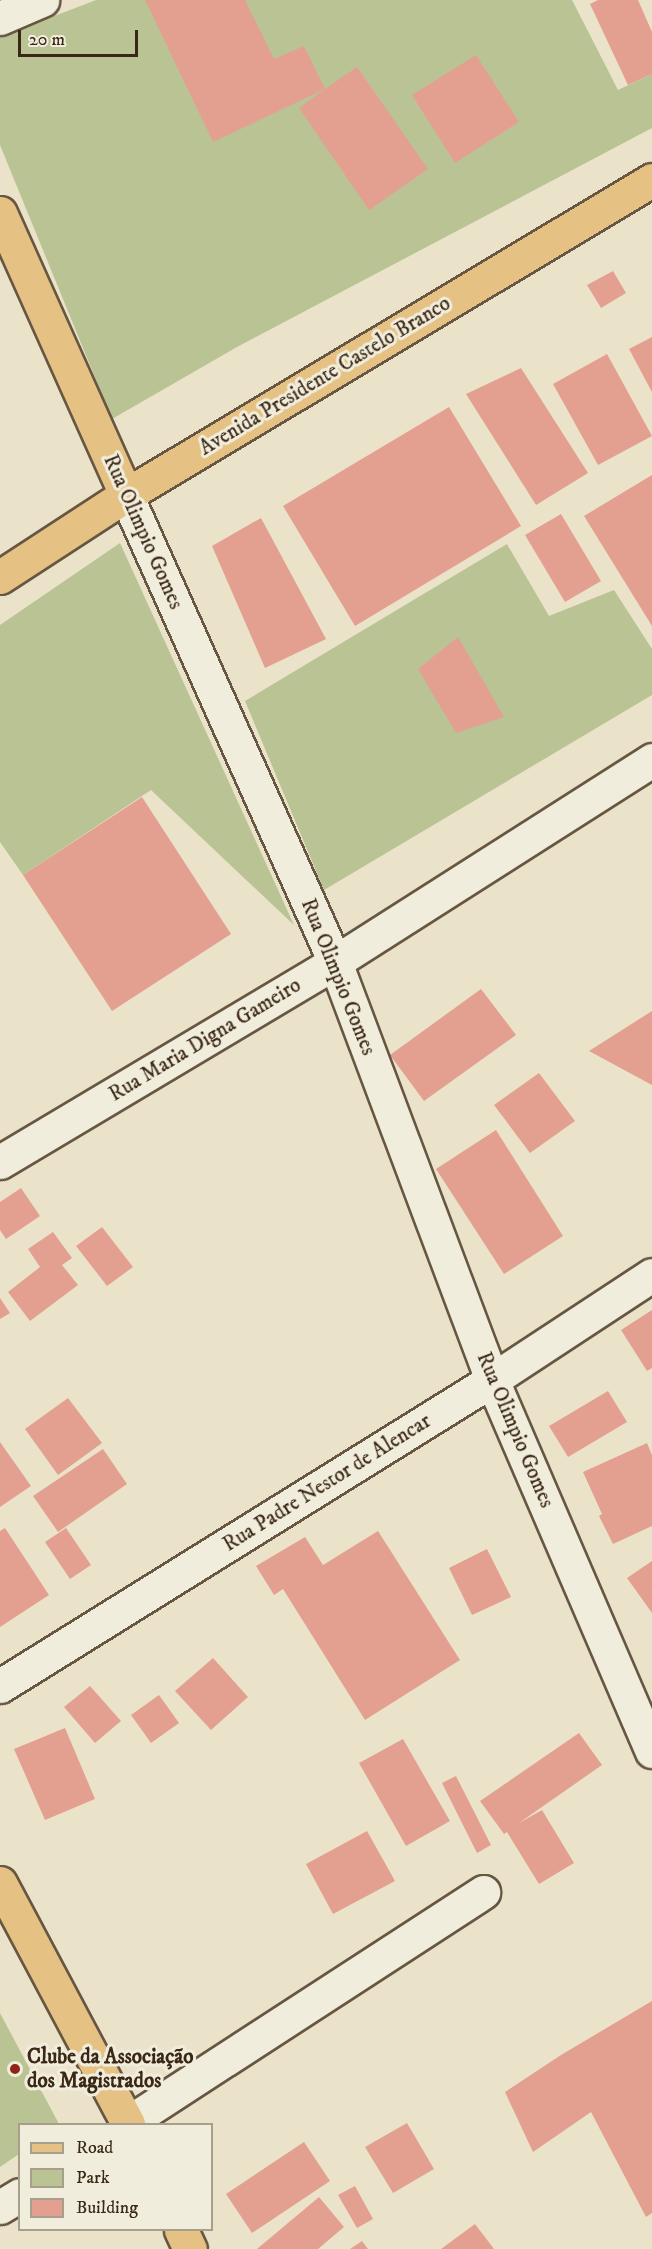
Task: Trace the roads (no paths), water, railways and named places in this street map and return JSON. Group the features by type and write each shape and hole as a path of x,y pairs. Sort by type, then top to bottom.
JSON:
{"main road":[{"name":"Avenida Presidente Castelo Branco","path":"0,577 126,495 652,180"},
{"name":"Rua Olimpio Gomes","path":"0,213 126,495"},
{"path":"0,1883 126,2123"},
{"path":"182,2231 190,2249"}],"street":[{"path":"0,18 42,0"},
{"name":"Rua Olimpio Gomes","path":"126,495 335,962 492,1380 652,1751"},
{"name":"Rua Maria Digna Gameiro","path":"0,1162 335,962 652,760"},
{"name":"Rua Padre Nestor de Alencar","path":"0,1686 492,1380 652,1275"},
{"path":"129,2123 483,1892"},
{"path":"0,2207 18,2195"}],"place":[{"name":"Clube da Associação dos Magistrados","path":"15,2069"}]}
